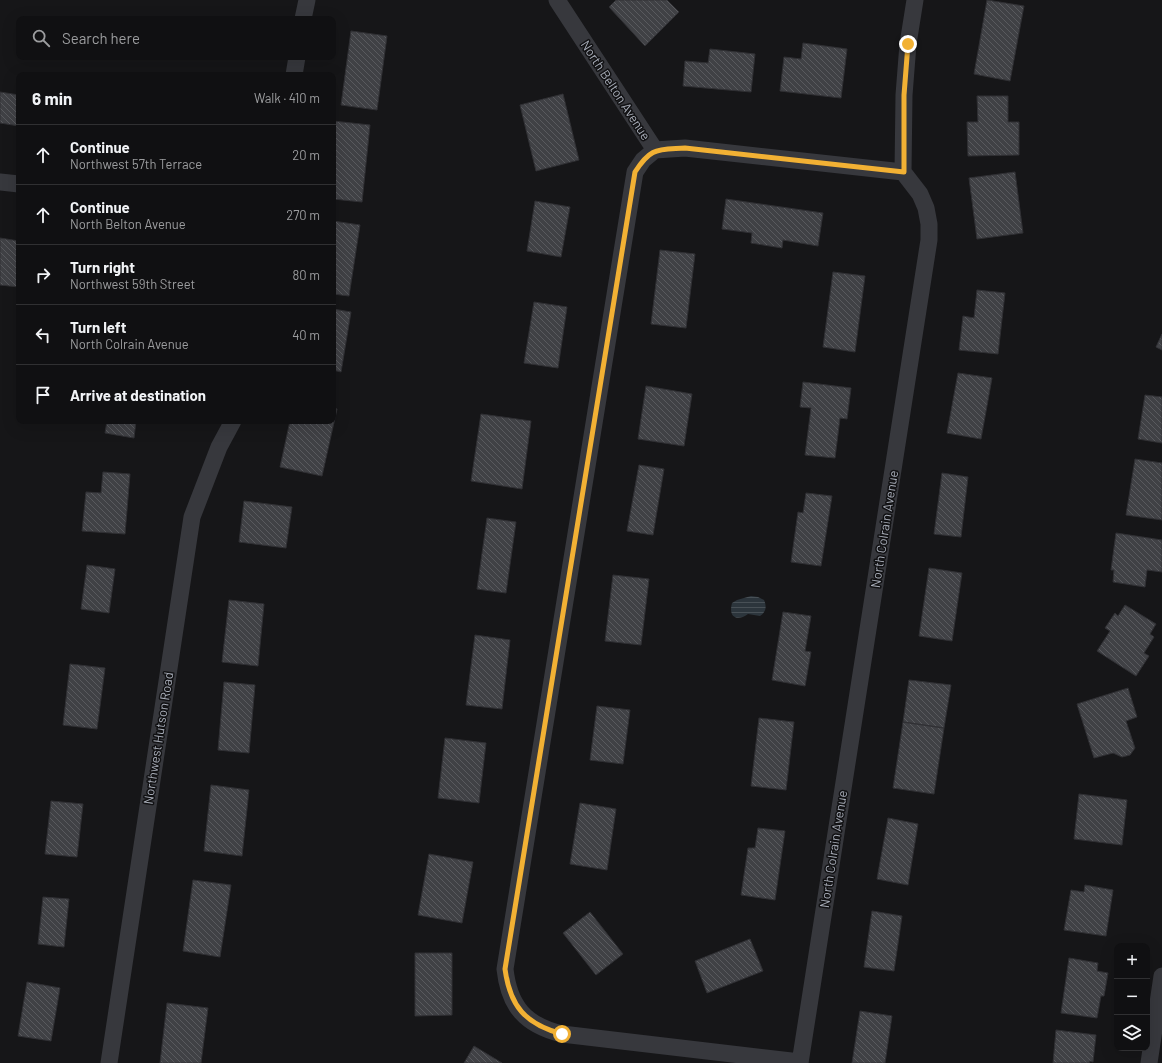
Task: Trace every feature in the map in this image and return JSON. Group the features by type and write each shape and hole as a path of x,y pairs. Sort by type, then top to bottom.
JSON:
{"street":[{"path":"304,16 307,0"},
{"name":"North Belton Avenue","path":"557,0 655,150 643,160 635,172 629,204 505,969 507,984 512,999 521,1012 533,1023 547,1030 562,1034 800,1063"},
{"path":"655,150 685,148 904,172 904,95 908,44 915,0"},
{"path":"294,72 296,60"},
{"name":"North Colrain Avenue","path":"800,1063 929,240 929,224 926,208 920,194 904,172"},
{"path":"0,182 16,184"},
{"name":"Northwest Hutson Road","path":"109,1063 192,517 219,447 231,424"},
{"path":"1149,1063 1159,1016 1162,976"}],"shaded area":[{"path":"751,596 764,600 766,607 764,613 760,616 748,614 740,618 734,617 731,612 732,603"}],"building":[{"path":"616,0 667,0 679,12 645,46 609,7"},
{"path":"987,0 1024,6 1010,81 974,74"},
{"path":"351,31 387,36 377,110 341,105"},
{"path":"803,43 847,49 841,98 780,91 784,57 801,59"},
{"path":"710,49 755,54 751,92 683,86 685,61 708,63"},
{"path":"0,92 16,95 16,126 0,123"},
{"path":"563,94 579,160 536,171 520,105"},
{"path":"977,96 1008,96 1008,122 1019,122 1019,155 968,156 967,122 978,122"},
{"path":"336,121 370,125 362,202 336,199"},
{"path":"1015,172 1023,233 977,239 969,178"},
{"path":"726,199 823,213 818,246 783,240 782,248 751,243 752,233 722,229"},
{"path":"535,201 570,207 561,257 527,251"},
{"path":"336,221 360,225 349,296 336,294"},
{"path":"0,238 16,241 16,287 0,285"},
{"path":"660,250 695,254 686,328 651,324"},
{"path":"833,272 865,276 855,352 823,347"},
{"path":"977,290 1005,293 998,354 959,350 963,316 974,318"},
{"path":"534,302 567,307 558,368 524,363"},
{"path":"336,310 351,312 341,372 336,371"},
{"path":"1162,334 1162,350 1156,347"},
{"path":"958,373 992,378 981,439 947,433"},
{"path":"803,382 851,388 847,419 840,418 835,458 805,455 811,408 800,407"},
{"path":"646,386 692,394 684,446 638,439"},
{"path":"1145,395 1162,397 1162,443 1138,439"},
{"path":"481,414 531,421 522,489 471,481"},
{"path":"106,424 136,424 134,438 105,433"},
{"path":"289,424 334,424 322,476 280,467"},
{"path":"1135,459 1162,463 1162,520 1126,515"},
{"path":"639,465 664,469 653,535 627,531"},
{"path":"103,472 130,474 125,534 82,531 86,492 101,493"},
{"path":"942,473 968,477 961,537 934,534"},
{"path":"806,493 832,496 821,566 791,562 798,512 803,513"},
{"path":"244,501 292,507 286,548 239,542"},
{"path":"487,518 516,522 506,593 477,589"},
{"path":"1116,533 1162,540 1162,572 1147,570 1145,587 1113,582 1114,570 1111,570"},
{"path":"87,565 115,569 109,613 81,609"},
{"path":"929,568 962,573 952,641 919,636"},
{"path":"613,575 649,579 641,645 605,641"},
{"path":"229,600 264,604 258,666 222,662"},
{"path":"1125,605 1156,624 1150,634 1154,637 1144,653 1149,656 1136,676 1097,651 1110,631 1105,628 1115,613 1118,616"},
{"path":"783,612 811,616 805,651 811,652 805,686 772,680"},
{"path":"475,635 510,640 502,709 466,705"},
{"path":"70,664 105,668 97,729 63,725"},
{"path":"909,680 951,685 944,728 903,722"},
{"path":"224,682 255,685 249,753 218,750"},
{"path":"1128,688 1137,717 1126,721 1135,748 1130,755 1122,757 1113,753 1094,758 1077,704"},
{"path":"597,706 630,710 623,764 590,760"},
{"path":"759,718 794,722 786,790 751,786"},
{"path":"903,722 944,728 934,794 893,788"},
{"path":"445,738 486,743 479,803 438,798"},
{"path":"211,785 249,790 242,856 204,851"},
{"path":"1079,794 1127,800 1122,845 1074,839"},
{"path":"51,801 83,804 77,857 45,854"},
{"path":"580,803 616,809 607,870 570,864"},
{"path":"888,818 918,824 908,885 877,879"},
{"path":"758,828 785,831 775,900 741,895 748,848 755,848"},
{"path":"429,854 473,862 462,923 418,915"},
{"path":"193,880 231,885 220,957 183,951"},
{"path":"1085,885 1113,890 1106,936 1064,930 1071,890 1084,892"},
{"path":"43,897 69,899 64,947 38,944"},
{"path":"872,911 902,916 894,971 864,967"},
{"path":"590,912 623,954 596,975 563,933"},
{"path":"750,939 763,971 707,993 695,961"},
{"path":"415,953 452,953 452,1015 415,1016"},
{"path":"1069,958 1098,963 1097,971 1108,973 1104,996 1101,996 1097,1018 1061,1013"},
{"path":"27,982 60,988 51,1041 18,1036"},
{"path":"167,1003 208,1008 201,1063 160,1063"},
{"path":"860,1011 892,1016 885,1063 852,1063"},
{"path":"1056,1030 1096,1035 1093,1062 1053,1063"},
{"path":"474,1046 502,1063 464,1063"}],"route":[{"path":"562,1034 547,1030 533,1023 521,1012 512,999 507,984 505,969 635,172 643,160 655,150 685,148 904,172 904,95 908,44"}]}
